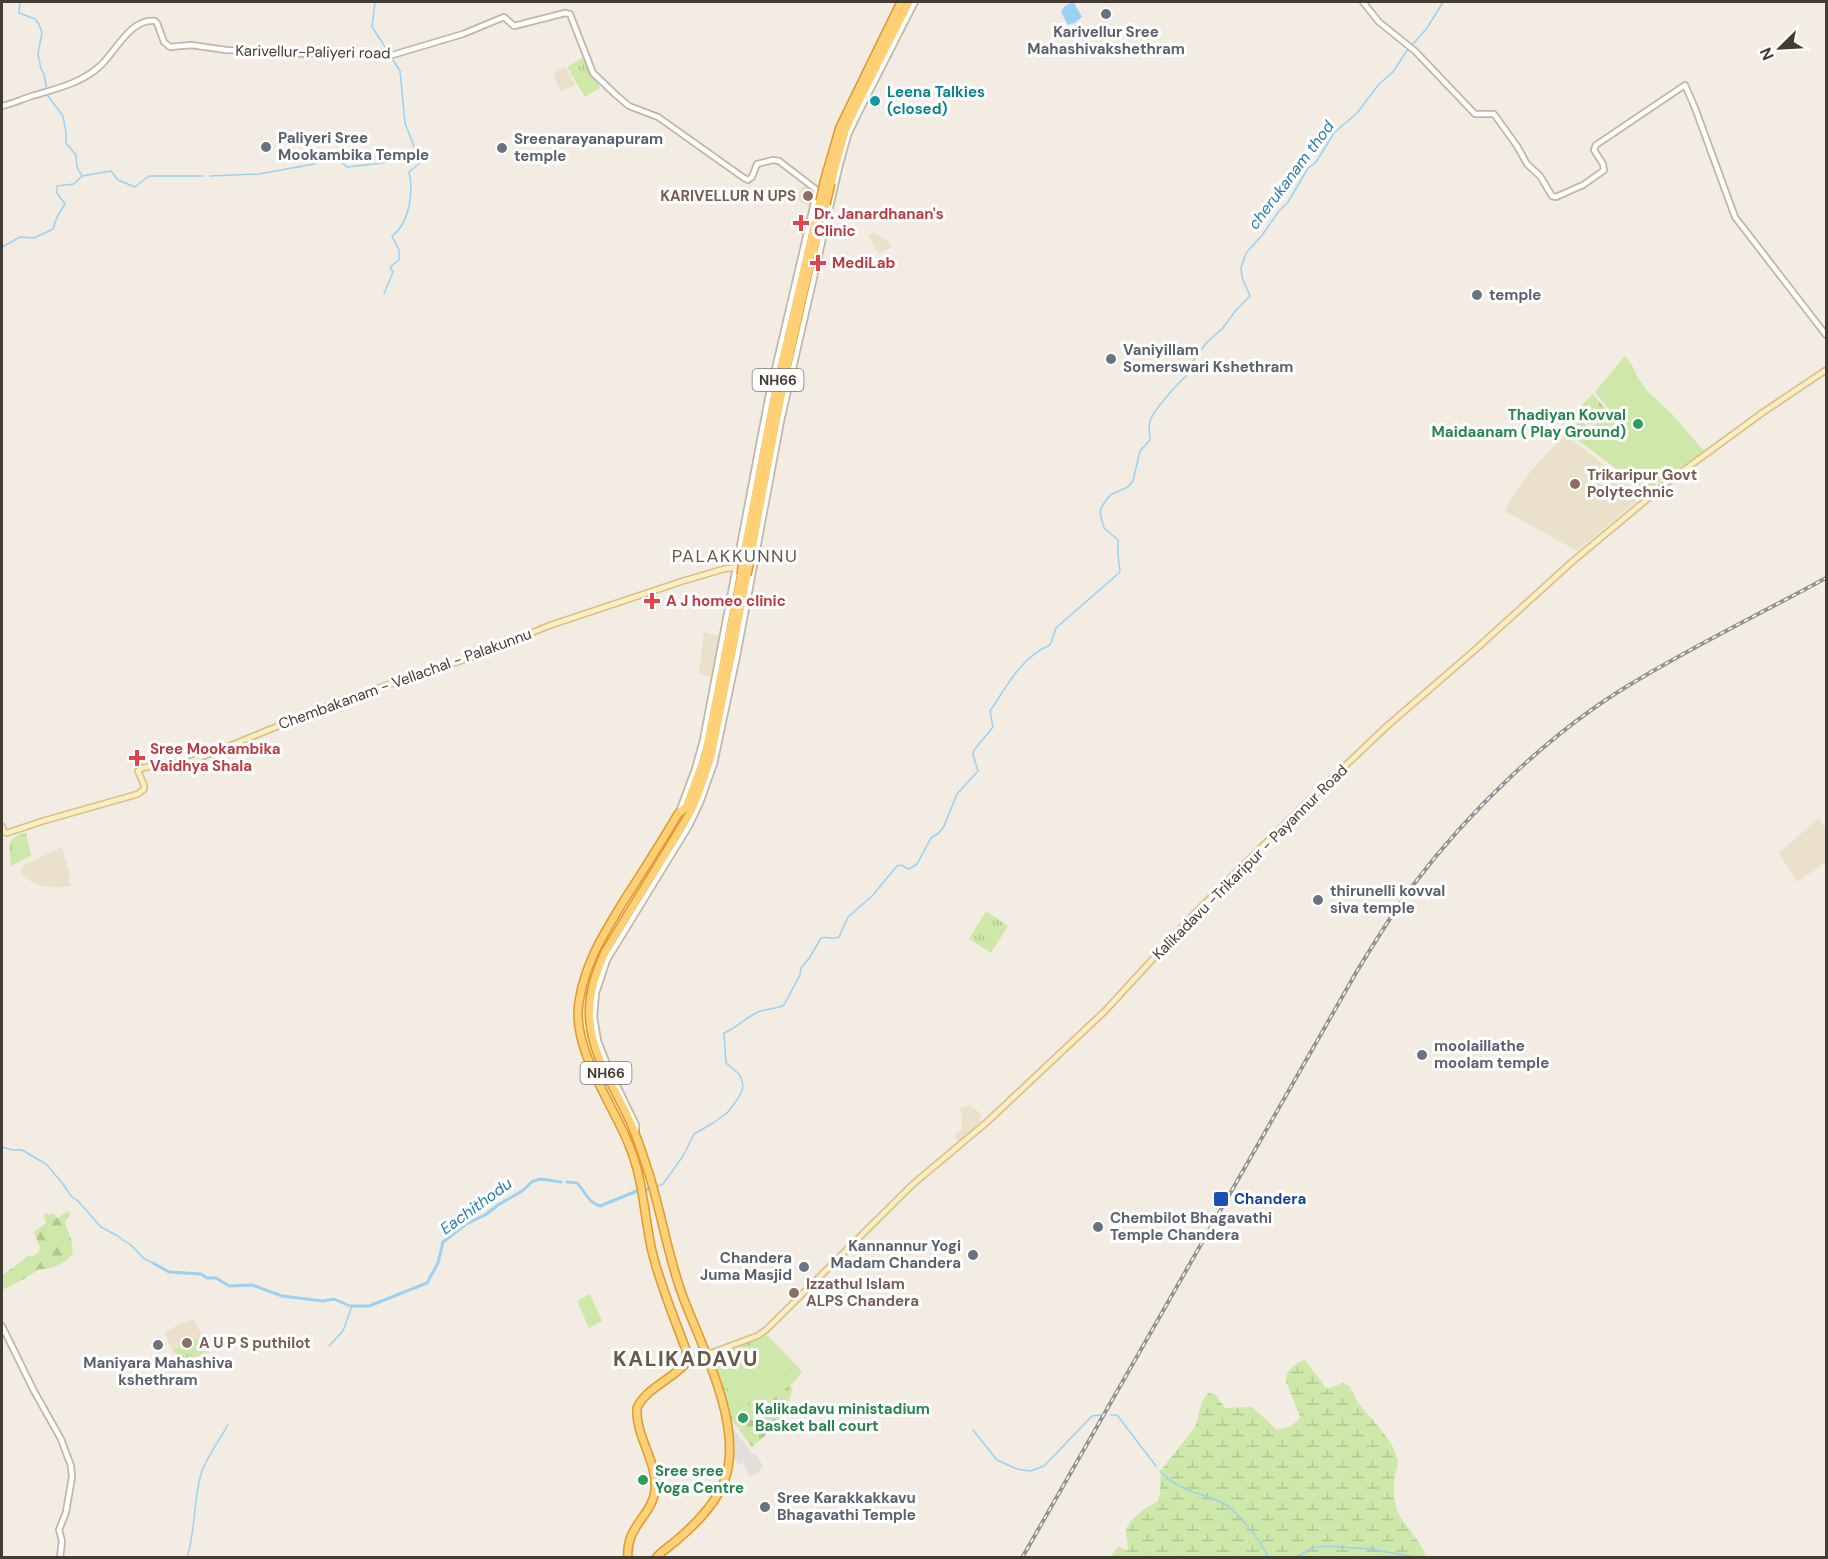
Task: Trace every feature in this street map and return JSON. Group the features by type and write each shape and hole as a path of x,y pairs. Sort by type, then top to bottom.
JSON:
{"highway":[{"name":"NH66","path":"656,1557 699,1520 715,1499 726,1476 729,1436 726,1414 706,1354 673,1270 649,1174 629,1120 599,1058 593,1040 590,1024 590,997 605,952 679,833 698,795 710,760 747,559 826,202 840,127 901,2"},
{"name":"NH66","path":"828,182 845,131 909,2"},
{"name":"NH66","path":"687,1362 686,1350 661,1283 651,1248 638,1171 629,1145 589,1062 581,1032 578,1005 584,979 597,944 678,814 686,807 705,756 744,575"},
{"path":"628,1557 630,1537 650,1504 655,1491 655,1476 640,1432 637,1408 645,1396 687,1362"}],"main road":[{"name":"Kalikadavu -Trikaripur - Payannur Road","path":"687,1362 757,1336 766,1330 912,1185 987,1122 1105,1011 1196,912 1386,727 1573,561 1678,474 1762,412 1827,370"},
{"name":"Chembakanam - Vellachal - Palakunnu","path":"2,826 4,832 14,832 43,821 138,794 144,789 138,771 142,768 192,761 345,699 478,655 548,626 724,569 737,567"}],"street":[{"path":"636,1139 636,1125 598,1041 594,1017 596,993 602,972 613,950 700,803 714,764 826,202 848,135 899,25 915,2"},
{"path":"1362,2 1379,22 1415,51 1475,114 1494,114 1527,164 1540,176 1552,196 1556,197 1583,184 1603,171 1604,164 1594,150 1596,145 1685,85 1735,217 1827,335"},
{"name":"Karivellur-Paliyeri road","path":"2,106 47,92 95,70 124,36 143,23 152,20 157,23 164,42 170,47 191,45 225,50 304,54 336,52 389,56 463,34 504,17 514,26 570,14 593,73 629,106 658,117 748,180 752,177 757,164 773,160 779,161 817,190 826,202"},
{"path":"678,814 703,740 768,399 817,190"},
{"path":"2,1326 61,1439 71,1466 69,1496 59,1530 62,1541 60,1557"}],"shaded area":[{"path":"565,66 575,85 561,92 553,74"},
{"name":"KARIVELLUR N UPS","path":"805,183 820,193 812,209 795,199"},
{"path":"875,233 888,241 891,248 878,253 868,235"},
{"name":"Trikaripur Govt Polytechnic","path":"1565,434 1643,496 1577,551 1505,511 1531,471"},
{"path":"704,632 728,639 720,680 699,673"},
{"path":"1819,818 1826,830 1826,862 1797,882 1779,853"},
{"path":"62,847 70,875 68,881 73,886 45,887 30,881 21,873 24,865"},
{"path":"970,1105 982,1116 979,1119 982,1124 960,1143 954,1136 963,1128 961,1125 963,1116 959,1109"},
{"name":"A U P S puthilot","path":"194,1319 210,1353 179,1366 165,1333 179,1324"},
{"path":"727,1427 732,1427 752,1453 758,1456 763,1467 759,1470 760,1472 750,1477 743,1463 738,1465 730,1447"}],"green space":[{"path":"583,58 600,88 585,97 567,67"},
{"name":"Thadiyan Kovval Maidaanam ( Play Ground)","path":"1625,356 1647,391 1672,414 1704,451 1646,491 1566,431 1580,420 1590,428 1611,412 1595,392"},
{"path":"1593,394 1607,411 1590,425 1574,413"},
{"path":"26,833 31,856 11,866 11,840"},
{"path":"986,911 1008,926 991,953 969,939"},
{"path":"69,1211 70,1216 65,1221 72,1242 72,1255 48,1269 39,1269 2,1290 3,1275 28,1256 39,1252 40,1247 34,1232 46,1223 45,1213 54,1214 57,1218"},
{"path":"590,1294 602,1321 589,1328 577,1301"},
{"path":"767,1335 802,1371 796,1380 739,1429 731,1423 715,1368 722,1364 720,1360 731,1354 730,1351"},
{"path":"199,1338 205,1352 180,1363 174,1349"},
{"path":"765,1340 790,1366 788,1372 778,1381 780,1387 770,1396 765,1390 745,1408 720,1380"},
{"path":"1305,1360 1327,1389 1343,1383 1350,1386 1361,1406 1390,1442 1398,1463 1394,1498 1398,1512 1426,1557 1114,1557 1112,1554 1118,1547 1128,1550 1126,1531 1130,1522 1157,1502 1162,1469 1195,1427 1202,1402 1208,1393 1215,1394 1225,1408 1252,1407 1276,1429 1287,1427 1296,1422 1300,1416 1286,1382 1286,1376 1294,1366"},
{"path":"789,1385 793,1387 782,1421 752,1447 739,1430"}],"water":[{"path":"1074,3 1082,17 1068,25 1061,12"}],"waterway":[{"path":"20,2 19,13 35,19 39,24 42,33 38,54 48,96 63,116 66,143 76,155 77,167 82,176"},
{"path":"375,2 372,27 389,53"},
{"name":"cherukanam thod","path":"1187,369 1207,342 1222,329 1250,296 1242,277 1241,268 1246,253 1288,202 1308,168 1316,162 1334,133 1357,113 1379,84 1393,72 1406,52 1427,28 1443,2"},
{"path":"210,176 259,174 314,164 325,153 332,154 347,167 383,163 415,149 405,123 400,71 392,58"},
{"path":"384,294 393,272 390,267 399,260 399,250 392,236 403,224 409,207 411,189 409,172 419,164 415,149"},
{"path":"2,247 20,237 34,238 53,229 65,204 57,193 57,186 74,184 82,176 111,171 118,180 135,187 149,176 203,176"},
{"name":"cherukanam thod","path":"656,1187 663,1184 683,1156 694,1134 727,1113 742,1091 743,1085 739,1074 726,1063 724,1033 756,1013 784,1005 800,975 801,968 821,938 839,937 848,917 872,896 897,866 901,865 909,869 917,864 931,838 944,826 957,794 978,771 973,755 974,750 993,727 990,711 1009,682 1031,657 1050,645 1056,628 1120,572 1118,540 1104,528 1100,513 1102,506 1110,495 1128,487 1133,481 1140,451 1150,440 1149,426 1152,417 1186,376"},
{"path":"2,1147 22,1150 46,1164 71,1196 101,1227 132,1246 143,1258 153,1263"},
{"name":"Eachithodu","path":"153,1263 169,1272 201,1274 207,1278 216,1278 229,1286 252,1285 282,1296 323,1301 334,1299 350,1306 369,1306 427,1283 438,1263 443,1242 466,1224 485,1215 522,1191 533,1181 541,1179 561,1182"},
{"name":"Eachithodu","path":"567,1182 577,1183 590,1200 600,1206 637,1191 650,1189"},
{"path":"329,1346 343,1331 352,1306"},
{"path":"973,1430 997,1460 1017,1469 1030,1471 1044,1466 1092,1416 1101,1415"},
{"path":"1111,1415 1117,1415 1156,1466"},
{"path":"187,1558 201,1474 228,1424"},
{"path":"1160,1471 1180,1486 1221,1502 1234,1511 1269,1558"},
{"path":"1295,1558 1312,1548 1326,1546 1370,1549 1421,1558"}],"railway":[{"path":"1022,1558 1357,971 1399,905 1436,857 1485,802 1512,776 1568,727 1597,706 1675,658 1826,578"}],"place":[{"name":"Karivellur Sree Mahashivakshethram","path":"1106,14"},
{"name":"Leena Talkies (closed)","path":"875,101"},
{"name":"Paliyeri Sree Mookambika Temple","path":"266,147"},
{"name":"Sreenarayanapuram temple","path":"502,148"},
{"name":"KARIVELLUR N UPS","path":"808,196"},
{"name":"Dr. Janardhanan's Clinic","path":"801,223"},
{"name":"MediLab","path":"818,263"},
{"name":"temple","path":"1477,295"},
{"name":"Vaniyillam Somerswari Kshethram","path":"1111,359"},
{"name":"Thadiyan Kovval Maidaanam ( Play Ground)","path":"1638,424"},
{"name":"Trikaripur Govt Polytechnic","path":"1575,484"},
{"name":"A J homeo clinic","path":"652,601"},
{"name":"Sree Mookambika Vaidhya Shala","path":"137,758"},
{"name":"thirunelli kovval siva temple","path":"1318,900"},
{"name":"moolaillathe moolam temple","path":"1422,1055"},
{"name":"Chandera","path":"1221,1199"},
{"name":"Chembilot Bhagavathi Temple Chandera","path":"1098,1227"},
{"name":"Kannannur Yogi Madam Chandera","path":"973,1255"},
{"name":"Chandera Juma Masjid","path":"804,1267"},
{"name":"Izzathul Islam ALPS Chandera","path":"794,1293"},
{"name":"A U P S puthilot","path":"187,1343"},
{"name":"Maniyara Mahashiva kshethram","path":"158,1345"},
{"name":"Kalikadavu ministadium Basket ball court","path":"743,1418"},
{"name":"Sree sree Yoga Centre","path":"643,1480"},
{"name":"Sree Karakkakkavu Bhagavathi Temple","path":"765,1507"}],"district":[{"name":"PALAKKUNNU","path":"735,556"},
{"name":"KALIKADAVU","path":"686,1359"}]}
